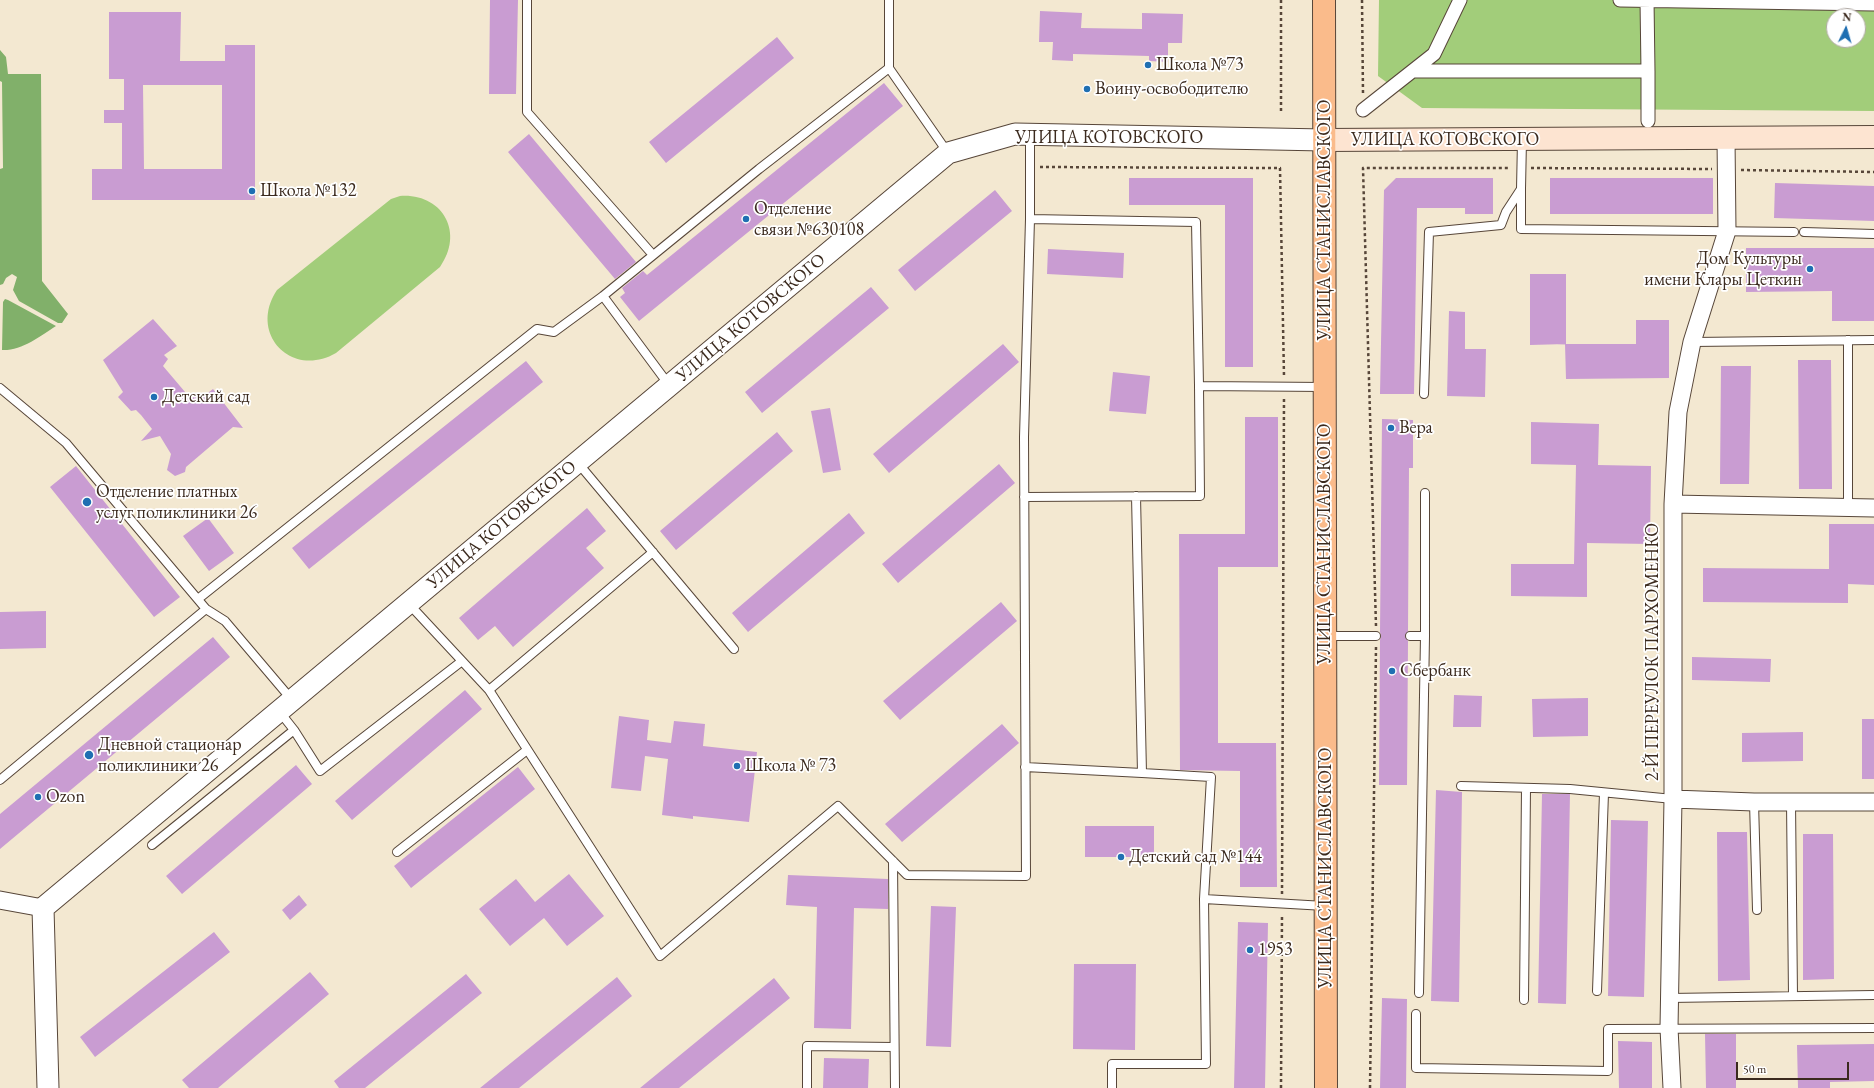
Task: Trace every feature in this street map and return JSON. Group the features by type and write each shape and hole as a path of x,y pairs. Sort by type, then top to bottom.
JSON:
{"main road":[{"name":"УЛИЦА СТАНИСЛАВСКОГО","path":"1324,0 1326,1088"},
{"name":"УЛИЦА КОТОВСКОГО","path":"1324,140 1874,137"}],"street":[{"path":"1363,110 1434,54 1460,0"},
{"path":"1620,0 1874,4"},
{"path":"1647,0 1648,121"},
{"path":"1413,71 1648,71"},
{"name":"УЛИЦА КОТОВСКОГО","path":"43,908 948,153 1015,134 1324,140"},
{"name":"2-Й ПЕРЕУЛОК ПАРХОМЕНКО","path":"1672,1088 1669,998 1673,799 1672,504 1678,412 1692,342 1727,231 1726,138"},
{"name":"2-Й ПЕРЕУЛОК ПАРХОМЕНКО","path":"1672,504 1874,508"},
{"path":"1673,799 1754,802 1874,802"},
{"path":"0,900 43,908 48,1088"}],"lane":[{"path":"527,0 527,112 653,255"},
{"path":"889,0 889,68 948,153"},
{"path":"198,599 537,329 554,332 603,296 759,169 889,68"},
{"path":"409,603 489,690 660,956 838,806 907,875 1026,876 1024,437 1030,219 1030,135"},
{"path":"1522,139 1521,228 1794,232"},
{"path":"1424,394 1429,232 1501,226 1506,212 1521,188"},
{"path":"1024,497 1200,496 1196,222 1030,219"},
{"path":"1804,232 1874,234"},
{"path":"603,296 670,386"},
{"path":"1848,340 1848,507"},
{"path":"1692,342 1874,340"},
{"path":"1198,386 1325,387"},
{"path":"0,388 66,443 206,609 225,621 286,706 294,730 320,771 462,661"},
{"path":"577,463 734,649"},
{"path":"1419,993 1425,636 1425,493"},
{"path":"1136,496 1142,773"},
{"path":"489,690 653,552"},
{"path":"0,780 206,609"},
{"path":"1325,636 1376,636"},
{"path":"1410,636 1425,636"},
{"path":"152,845 294,730"},
{"path":"397,852 527,750"},
{"path":"1025,767 1212,777 1204,899 1206,1064 1112,1064 1112,1088"},
{"path":"1462,786 1570,789 1673,799"},
{"path":"1524,1000 1526,788"},
{"path":"1597,991 1604,793"},
{"path":"1754,802 1757,910"},
{"path":"1791,802 1793,996"},
{"path":"893,862 895,1088"},
{"path":"1204,899 1326,906"},
{"path":"1669,998 1874,995"},
{"path":"1416,1014 1416,1068 1608,1071 1608,1029 1874,1028"},
{"path":"807,1088 807,1046 894,1047"}],"path":[{"path":"1281,111 1282,0"},
{"path":"1362,0 1363,110"},
{"path":"1030,167 1280,168 1284,387 1281,1088"},
{"path":"1370,1088 1376,636 1363,168 1522,168 1874,172"}],"green space":[{"path":"1379,0 1874,0 1874,111 1422,108 1378,76"},
{"path":"0,50 6,57 8,74 41,74 42,281 68,314 62,323 58,323 19,301 13,290 17,277 12,274 6,278 3,284 0,285 0,169 3,168"},
{"path":"400,196 415,197 427,201 438,208 445,217 449,228 450,241 447,254 440,267 336,353 319,360 304,360 290,356 279,347 271,336 268,322 269,306 277,290 391,199"},
{"path":"5,299 56,326 23,345 9,350 2,350 3,302"}],"building":[{"path":"490,0 518,0 516,94 489,94"},
{"name":"Школа №73","path":"1040,11 1082,13 1081,28 1142,29 1142,13 1183,14 1182,43 1168,43 1168,62 1149,61 1149,56 1073,54 1073,61 1052,60 1053,42 1039,42"},
{"path":"109,12 181,12 180,61 225,61 225,45 255,45 255,200 92,200 92,169 122,169 122,123 104,123 104,110 124,110 124,79 109,79","holes":["143,85 222,85 222,169 144,169"]},
{"path":"777,37 794,58 666,163 649,142"},
{"path":"884,83 903,106 639,321 620,297 625,293 622,288 643,271 647,275"},
{"path":"529,134 636,262 615,279 508,152"},
{"path":"1129,178 1253,178 1253,367 1225,367 1225,205 1129,205"},
{"path":"1396,178 1493,178 1493,214 1465,214 1465,208 1417,208 1414,394 1380,394 1384,190"},
{"path":"1550,178 1713,178 1713,214 1550,214"},
{"path":"1775,183 1874,186 1874,221 1774,218"},
{"path":"995,190 1012,211 915,291 898,270"},
{"name":"Дом Культуры имени Клары Цеткин","path":"1746,248 1874,248 1874,321 1832,321 1832,291 1746,292"},
{"path":"1048,249 1124,253 1123,278 1047,274"},
{"path":"1530,274 1566,274 1566,344 1530,345"},
{"path":"871,287 889,308 762,413 745,392"},
{"path":"1449,311 1465,312 1465,349 1486,349 1485,397 1447,396"},
{"name":"Детский сад","path":"153,319 177,346 164,355 168,359 163,366 191,399 197,394 201,398 213,389 243,428 233,427 186,467 185,472 175,476 167,470 171,454 160,436 141,441 152,429 136,410 131,411 118,397 123,392 103,360"},
{"path":"1636,320 1669,320 1669,378 1566,379 1565,344 1636,344"},
{"path":"1003,344 1019,362 889,473 873,454"},
{"path":"1798,360 1831,360 1832,489 1799,489"},
{"path":"526,361 543,382 309,569 292,548"},
{"path":"1721,366 1751,366 1749,484 1720,484"},
{"path":"1113,372 1150,376 1146,414 1109,411"},
{"path":"830,408 841,470 823,473 811,411"},
{"path":"1245,417 1278,417 1278,567 1218,567 1218,743 1276,743 1277,887 1240,887 1240,771 1180,770 1179,534 1245,534"},
{"path":"1382,419 1413,420 1413,468 1409,468 1408,631 1405,636 1408,641 1407,785 1379,785"},
{"path":"1531,422 1599,424 1598,465 1651,466 1650,544 1587,543 1587,597 1511,596 1511,564 1574,564 1576,465 1531,464"},
{"path":"777,432 793,451 676,550 660,531"},
{"path":"999,464 1015,483 898,583 882,564"},
{"path":"76,466 180,597 154,617 50,487"},
{"path":"587,508 606,531 586,548 604,568 513,647 495,626 478,640 459,618"},
{"path":"849,513 865,533 748,632 732,613"},
{"path":"208,518 234,553 209,571 183,536"},
{"path":"1829,524 1874,524 1874,585 1848,584 1848,603 1703,602 1703,568 1829,569"},
{"path":"1001,602 1017,621 900,720 883,701"},
{"path":"46,611 46,648 0,649 0,612"},
{"path":"213,637 230,657 0,849 0,814"},
{"path":"1692,657 1771,659 1770,682 1692,680"},
{"path":"465,690 482,709 352,820 335,801"},
{"path":"1454,695 1482,696 1481,727 1453,727"},
{"path":"1588,698 1588,736 1533,737 1532,699"},
{"name":"Школа № 73","path":"619,716 649,720 647,740 671,743 674,721 705,724 703,746 757,752 749,822 693,816 693,819 662,815 668,759 645,756 641,791 611,788"},
{"path":"1862,719 1874,719 1874,779 1862,779"},
{"path":"1002,724 1019,743 902,842 885,824"},
{"path":"1803,732 1803,761 1742,762 1742,733"},
{"path":"296,765 312,784 182,894 166,876"},
{"path":"518,767 535,789 411,888 394,866"},
{"path":"1436,790 1462,792 1459,1002 1431,1001"},
{"path":"1542,794 1570,794 1566,1004 1538,1003"},
{"path":"1611,820 1648,821 1644,997 1608,996"},
{"path":"1085,826 1154,826 1154,857 1085,857"},
{"path":"1717,832 1747,832 1750,980 1718,981"},
{"path":"1803,834 1833,834 1834,979 1803,980"},
{"path":"569,874 604,916 567,946 544,918 510,946 479,909 516,879 535,902"},
{"path":"788,875 888,879 888,909 854,908 851,1029 814,1028 817,907 786,905"},
{"path":"299,895 307,905 290,920 282,910"},
{"path":"931,906 956,907 951,1047 926,1046"},
{"path":"1238,922 1268,923 1265,1088 1234,1088"},
{"path":"214,932 230,952 95,1057 80,1037"},
{"path":"1074,964 1136,964 1135,1050 1073,1049"},
{"path":"310,972 329,994 218,1088 189,1088 182,1080"},
{"path":"466,974 482,993 365,1088 339,1088 334,1081"},
{"path":"617,977 632,996 519,1088 480,1088"},
{"path":"774,978 790,998 679,1088 640,1088"},
{"path":"1382,998 1407,999 1406,1088 1380,1088"},
{"path":"1705,1034 1736,1034 1736,1088 1706,1088"},
{"path":"1618,1041 1652,1042 1652,1088 1619,1088"},
{"path":"1874,1044 1874,1081 1830,1082 1830,1088 1798,1088 1797,1045"},
{"path":"824,1058 869,1059 868,1088 823,1088"}],"place":[{"name":"Школа №73","path":"1148,65"},
{"name":"Воину-освободителю","path":"1087,89"},
{"name":"Школа №132","path":"252,191"},
{"name":"Отделение связи №630108","path":"746,219"},
{"name":"Дом Культуры имени Клары Цеткин","path":"1810,269"},
{"name":"Детский сад","path":"154,397"},
{"name":"Вера","path":"1391,428"},
{"name":"Отделение платных услуг поликлиники 26","path":"87,502"},
{"name":"Сбербанк","path":"1392,671"},
{"name":"Дневной стационар поликлиники 26","path":"89,755"},
{"name":"Школа № 73","path":"737,766"},
{"name":"Ozon","path":"38,797"},
{"name":"Детский сад №144","path":"1121,857"},
{"name":"1953","path":"1250,950"}]}
